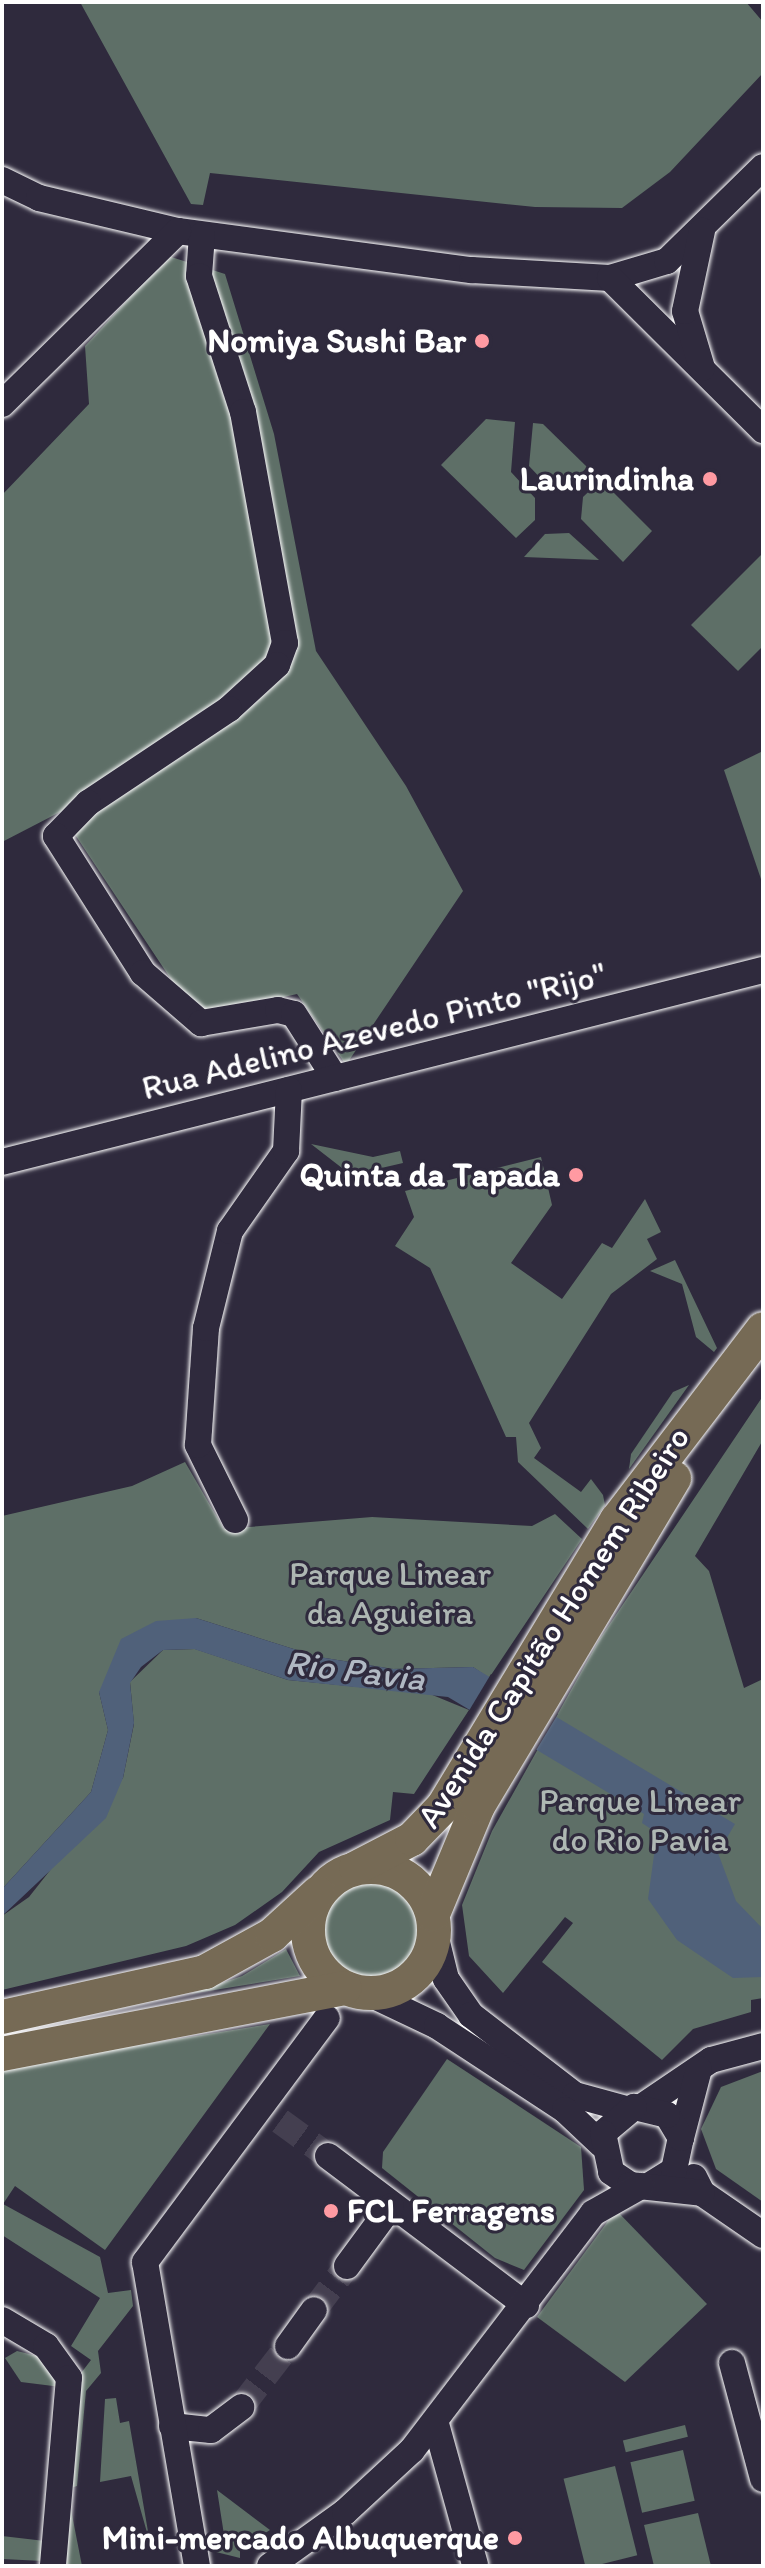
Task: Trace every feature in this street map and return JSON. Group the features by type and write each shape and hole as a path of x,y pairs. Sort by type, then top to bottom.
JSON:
{"main road":[{"name":"Avenida Capitão Homem Ribeiro","path":"434,1924 466,1798 667,1449 763,1329"},
{"name":"Avenida Capitão Homem Ribeiro","path":"554,1649 669,1487 763,1365"},
{"name":"Avenida Capitão Homem Ribeiro","path":"2,2017 205,1972 272,1935 343,1875 422,1832 466,1798"},
{"path":"2,2054 357,1991 419,1972 434,1924 419,1888 395,1871 343,1875 312,1905 309,1943 316,1961 357,1991"}],"street":[{"path":"2,180 39,198 190,233 472,270 610,278 650,270 703,228 763,167"},
{"path":"685,311 703,228"},
{"path":"2,404 190,233"},
{"path":"190,233 199,276 243,412 285,643 277,665 229,709 88,803 56,836 143,973 201,1023 278,1010 294,1014 335,1078"},
{"path":"650,270 673,287 685,311 703,371"},
{"path":"610,278 763,430"},
{"name":"Rua Adelino Azevedo Pinto \"Rijo\"","path":"2,1162 763,970"},
{"path":"235,1520 198,1445 206,1328 230,1231 286,1151 289,1090"},
{"path":"434,1924 446,1979 471,2015 575,2095 667,2115 702,2193"},
{"path":"357,1991 437,2026 565,2110 603,2153 619,2179 645,2186 702,2193 763,2235"},
{"path":"197,2566 145,2262 270,2115 327,2018"},
{"path":"593,2213 608,2123 699,2069 763,2046"},
{"path":"270,2566 345,2512 436,2424 593,2213 674,2170 699,2069"},
{"path":"328,2156 526,2305"},
{"path":"347,2266 391,2206"},
{"path":"288,2346 314,2310"},
{"path":"9,2333 56,2355 69,2378 53,2566"},
{"path":"732,2363 761,2465"},
{"path":"172,2426 211,2430 241,2407"},
{"path":"436,2424 475,2565"}],"green space":[{"path":"80,2 746,2 763,22 763,73 670,172 622,208 535,207 210,173 203,205 191,204"},
{"path":"168,256 225,274 274,434 316,651 406,786 463,891 346,1065 297,994 196,1017 60,812 2,842 2,495 89,404 85,346"},
{"path":"486,419 515,422 511,472 535,498 535,520 516,538 441,465"},
{"path":"533,423 543,424 587,467 570,485 547,485 529,466"},
{"path":"601,480 652,531 623,562 581,519 583,497"},
{"path":"569,533 599,560 524,557 545,534"},
{"path":"763,553 763,646 738,671 691,625"},
{"path":"763,751 763,885 724,770"},
{"path":"311,1144 373,1157 400,1151 403,1163 351,1175"},
{"path":"541,1157 552,1205 511,1263 562,1299 602,1243 612,1248 645,1199 661,1232 647,1239 657,1259 611,1294 529,1423 541,1448 534,1458 581,1492 591,1479 603,1495 605,1505 588,1529 518,1462 516,1437 506,1437 430,1268 395,1246 414,1217 405,1191"},
{"path":"675,1260 717,1348 714,1352 696,1337 682,1284 650,1271"},
{"path":"689,1385 629,1469 631,1454 673,1392"},
{"name":"Parque Linear do Rio Pavia","path":"763,1396 763,1440 695,1556 709,1571 744,1688 763,1679 763,1998 751,2000 751,2012 693,2029 662,2060 542,1962 573,1923 565,1917 503,1993 469,1956 462,1905 492,1831 599,1640"},
{"name":"Parque Linear da Aguieira","path":"185,1462 224,1529 372,1517 532,1526 555,1514 582,1539 489,1678 473,1667 393,1669 319,1657 196,1618 99,1692 108,1730 91,1792 2,1889 2,1516 132,1486"},
{"name":"Parque Linear da Aguieira","path":"195,1649 288,1680 430,1694 469,1710 414,1794 393,1792 390,1820 319,1852 282,1892 235,1925 186,1946 2,1990 2,1916 29,1897 123,1778 134,1724 130,1682 163,1650"},
{"path":"372,1880 391,1884 406,1895 417,1910 421,1929 417,1948 406,1963 391,1974 372,1978 353,1974 338,1963 327,1948 323,1929 327,1910 338,1895 353,1884"},
{"path":"286,1949 300,1976 190,1994 242,1976"},
{"path":"270,2024 105,2250 15,2186 3,2204 100,2257 108,2293 131,2290 133,2306 98,2351 101,2373 86,2391 77,2486 67,2489 82,2566 58,2566 78,2377 91,2360 71,2346 100,2298 2,2235 2,2067"},
{"path":"447,2059 581,2147 584,2190 524,2270 495,2258 382,2168 383,2152"},
{"path":"763,2071 763,2202 716,2169 701,2129 721,2087"},
{"path":"616,2210 707,2304 625,2382 537,2317"},
{"path":"17,2351 41,2357 61,2387 21,2382 5,2358"},
{"path":"116,2398 120,2423 129,2421 150,2543 131,2476 100,2482 105,2399"},
{"path":"685,2425 688,2437 626,2452 623,2440"},
{"path":"683,2450 695,2501 642,2513 630,2462"},
{"path":"615,2466 637,2555 585,2566 564,2479"},
{"path":"217,2490 270,2530 240,2549 240,2558 216,2552 225,2541"},
{"path":"698,2513 711,2566 654,2566 644,2525"},
{"path":"2,2536 45,2541 43,2561 2,2559"}],"water":[{"name":"Rio Pavia","path":"196,1618 319,1657 393,1669 473,1667 735,1824 718,1853 736,1901 763,1929 763,1977 733,1978 677,1940 648,1899 657,1833 642,1823 644,1814 448,1697 288,1680 194,1649 163,1650 141,1667 130,1683 134,1723 123,1778 106,1818 2,1916 2,1889 91,1792 108,1730 99,1692 121,1639 156,1621"}],"pier":[{"path":"491,1674 558,1714 534,1754 467,1713"}],"tunnel":[{"path":"280,2121 328,2156"},
{"path":"314,2310 347,2266"},
{"path":"241,2407 288,2346"}],"place":[{"name":"Nomiya Sushi Bar","path":"482,341"},
{"name":"Laurindinha","path":"710,479"},
{"name":"Quinta da Tapada","path":"576,1175"},
{"name":"FCL Ferragens","path":"331,2211"},
{"name":"Mini-mercado Albuquerque","path":"515,2538"}]}
